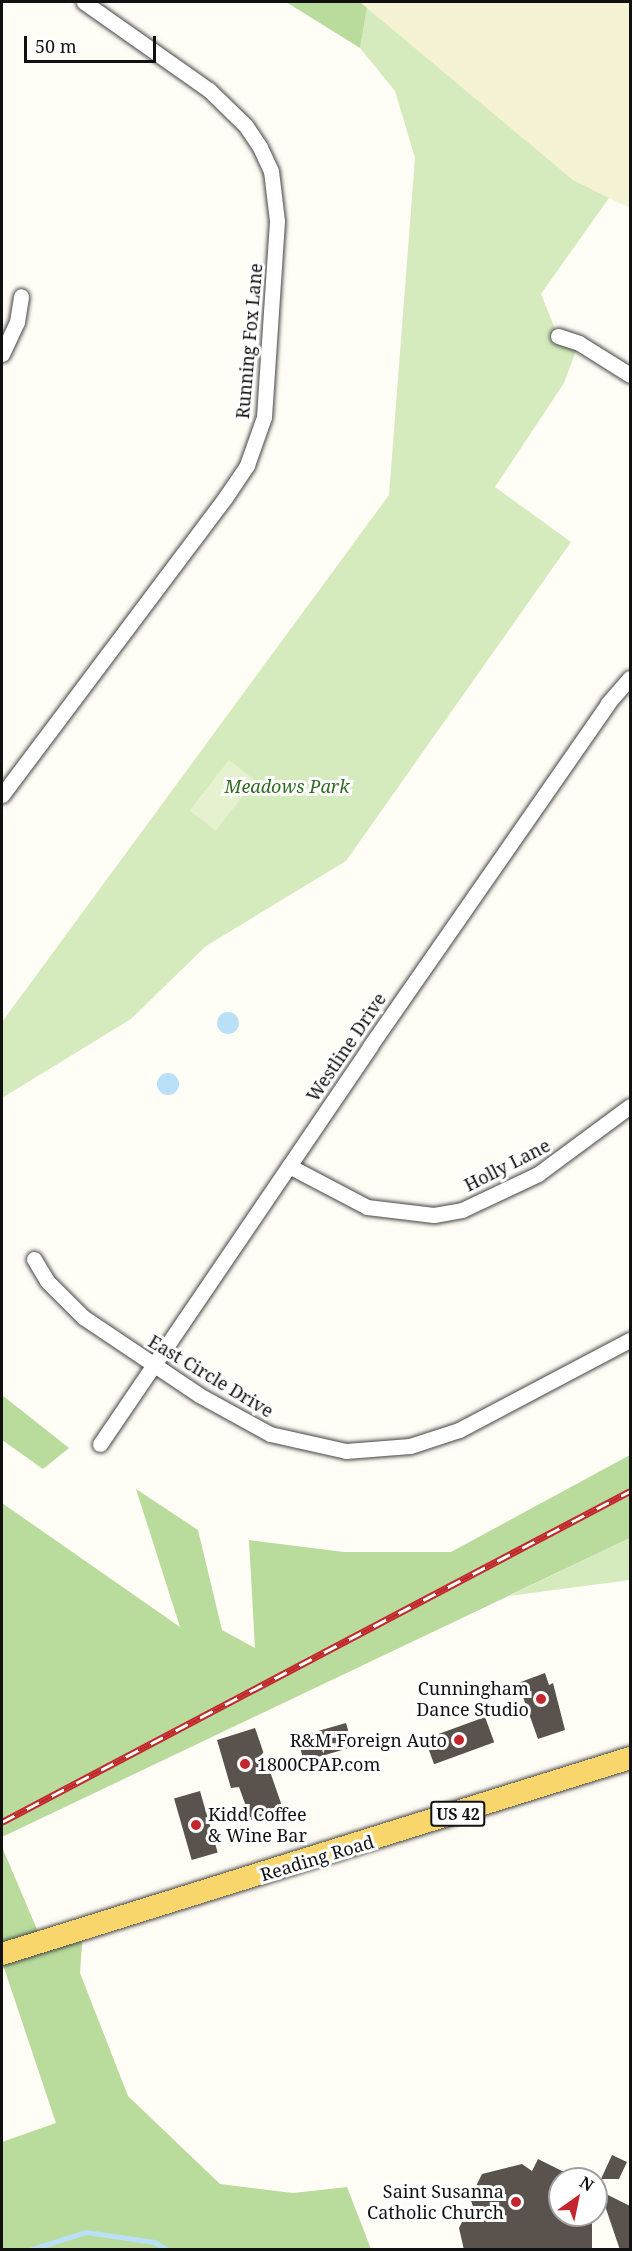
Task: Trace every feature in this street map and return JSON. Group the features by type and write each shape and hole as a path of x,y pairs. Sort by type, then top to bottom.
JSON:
{"main road":[{"name":"Reading Road","path":"2,1954 630,1758"}],"street":[{"name":"Running Fox Lane","path":"2,795 225,498 247,465 264,417 277,221 271,171 261,147 246,126 209,90 84,2"},
{"path":"2,354 17,321 21,296"},
{"path":"558,336 579,343 630,375"},
{"name":"Westline Drive","path":"100,1444 152,1364 608,703 630,678"},
{"name":"Holly Lane","path":"289,1166 367,1207 434,1215 462,1210 538,1174 630,1106"},
{"name":"East Circle Drive","path":"34,1259 63,1300 152,1364 270,1434 307,1445 371,1452 459,1430 630,1340"}],"shaded area":[{"path":"358,2 630,2 630,208 573,181"}],"green space":[{"path":"286,2 360,2 367,8 360,48"},
{"name":"Meadows Park","path":"367,8 573,180 609,198 541,294 558,336 579,343 564,383 495,487 571,542 346,861 206,946 131,1019 2,1098 2,1022 389,495 415,158 395,91 360,48"},
{"path":"229,760 255,780 216,831 190,810"},
{"path":"2,1395 69,1448 43,1469 2,1440"},
{"path":"630,1455 630,1538 2,1837 2,1503 180,1627 136,1489 198,1530 222,1630 255,1648 249,1540 344,1552 451,1552"},
{"path":"630,1538 630,1580 509,1596"},
{"path":"2,1847 42,1941 83,1929 80,1973 128,2096 220,2184 293,2193 347,2187 371,2249 2,2249 2,2142 56,2123 2,1962"}],"water":[{"path":"228,1012 238,1019 239,1023 232,1033 228,1034 218,1027 217,1023 224,1013"},
{"path":"164,1073 172,1073 179,1080 179,1088 172,1095 164,1095 157,1088 157,1080"}],"building":[{"name":"Cunningham Dance Studio","path":"545,1673 549,1685 553,1683 565,1730 538,1739 518,1683"},
{"name":"R&M Foreign Auto","path":"485,1717 494,1742 434,1764 425,1739"},
{"path":"346,1723 353,1747 304,1761 297,1737"},
{"name":"1800CPAP.com","path":"255,1728 283,1809 251,1820 239,1787 231,1788 217,1740"},
{"name":"Kidd Coffee & Wine Bar","path":"200,1791 218,1853 192,1860 174,1798"},
{"path":"612,2155 627,2162 619,2179 608,2179 606,2167"},
{"name":"Saint Susanna Catholic Church","path":"538,2159 554,2167 548,2167 548,2227 592,2227 592,2250 464,2250 459,2228 465,2216 475,2212 470,2198 482,2174 522,2164 532,2171"},
{"path":"608,2195 630,2206 630,2250 620,2250 608,2215"}],"waterway":[{"path":"29,2250 86,2232 154,2242 168,2250"}],"railway":[{"path":"2,1822 630,1491"}],"place":[{"name":"Cunningham Dance Studio","path":"541,1699"},
{"name":"R&M Foreign Auto","path":"459,1740"},
{"name":"1800CPAP.com","path":"245,1764"},
{"name":"Kidd Coffee & Wine Bar","path":"196,1825"},
{"name":"Saint Susanna Catholic Church","path":"516,2202"}]}
